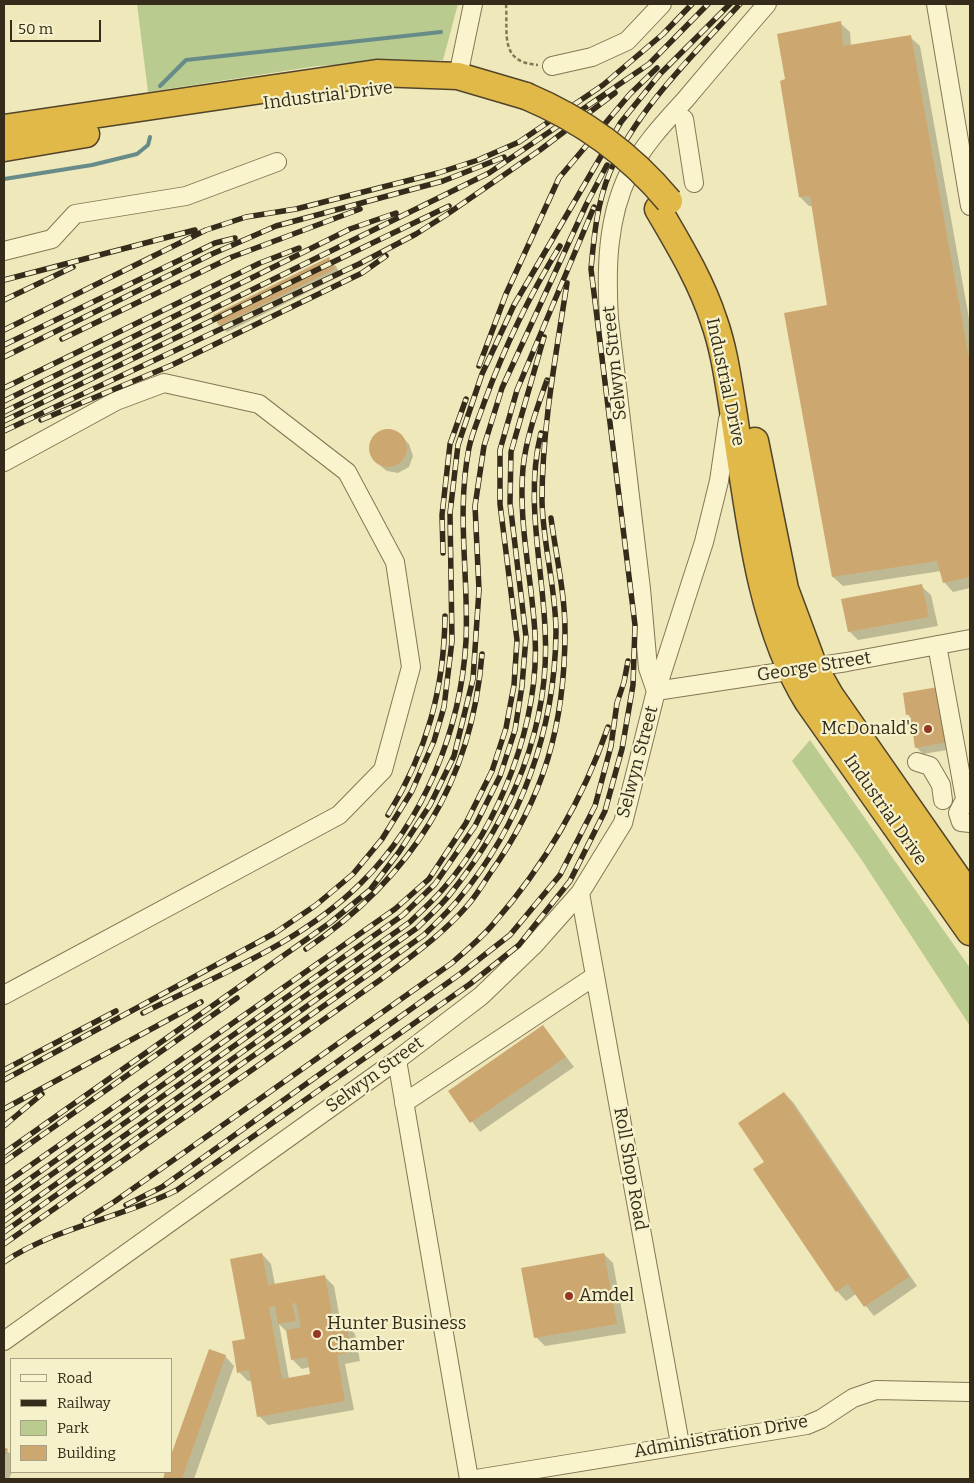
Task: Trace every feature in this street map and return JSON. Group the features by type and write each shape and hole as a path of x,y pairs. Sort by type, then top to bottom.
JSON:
{"highway":[{"name":"Industrial Drive","path":"4,128 377,73 419,73 458,76 523,102 569,116 607,141 640,169 664,205 695,239 712,270 730,319 803,669 808,702 970,932"},
{"name":"Industrial Drive","path":"4,148 369,88 412,86 523,102"},
{"name":"Industrial Drive","path":"664,205 714,321 731,398 754,541 768,601 803,669 830,695 970,896"}],"street":[{"path":"458,76 473,4"},
{"path":"552,66 592,58 627,41 662,4"},
{"name":"Selwyn Street","path":"4,1341 397,1060 481,996 534,945 580,893 623,823 656,691 648,668 641,589 609,319 606,277 609,245 616,207 629,172 651,138 767,4"},
{"path":"936,4 970,206"},
{"path":"684,119 694,183"},
{"path":"4,251 52,239 76,214 186,196 277,162"},
{"path":"4,462 116,401 164,383 259,404 347,472 396,562 411,667 383,770 339,815 4,995"},
{"path":"656,691 704,542 719,481 731,398"},
{"name":"George Street","path":"656,691 803,669 970,639"},
{"path":"937,645 968,804 958,810 958,816 962,822 970,824"},
{"path":"917,762 930,766 941,785 943,800"},
{"name":"Roll Shop Road","path":"580,893 680,1444"},
{"path":"404,1103 595,976"},
{"path":"397,1060 470,1479"},
{"name":"Administration Drive","path":"476,1479 680,1444 807,1425 821,1419 853,1398 876,1390 965,1392"}],"path":[{"path":"506,4 509,51 514,59 524,64 552,66"}],"green space":[{"path":"137,4 458,4 443,60 317,66 148,92"},
{"path":"810,740 970,968 970,1026 861,859 792,761"}],"building":[{"path":"841,21 843,46 911,35 970,363 970,577 943,583 937,561 832,577 784,313 827,305 810,196 799,197 780,81 785,79 777,34"},
{"path":"329,257 335,269 219,326 213,315"},
{"path":"388,429 395,430 401,435 406,441 406,455 401,461 395,466 388,467 381,466 375,461 370,455 369,448 370,441 375,435 381,430"},
{"path":"922,584 929,617 848,632 841,599"},
{"name":"McDonald's","path":"938,687 947,742 915,748 910,714 906,715 903,693"},
{"path":"543,1025 566,1057 470,1123 448,1091"},
{"path":"784,1092 909,1277 864,1307 848,1284 836,1292 753,1169 764,1162 738,1123"},
{"name":"Hunter Business Chamber","path":"262,1253 268,1285 325,1275 334,1325 346,1323 351,1352 337,1355 345,1401 257,1417 249,1370 237,1373 232,1341 245,1339 230,1259","holes":["296,1303 301,1327 286,1330 291,1360 307,1357 310,1374 282,1379 269,1307 275,1306 278,1324 296,1321 292,1304"]},
{"name":"Amdel","path":"604,1253 617,1324 534,1338 521,1268"},
{"path":"209,1349 226,1355 182,1479 163,1479 165,1473 172,1473 172,1452"},
{"path":"4,1447 8,1449 4,1460"}],"waterway":[{"path":"160,86 186,60 441,32"},
{"path":"4,179 92,165 137,154 148,145 150,137"}],"railway":[{"path":"4,330 206,230 246,217 296,209 438,173 478,160 519,142 603,85 663,34 692,4"},
{"path":"4,412 489,173 649,64 708,4"},
{"path":"4,1080 275,933 316,905 353,874 382,839 412,791 434,741 444,707 452,641 450,513 458,445 482,374 514,305 621,122 660,74 730,4"},
{"path":"4,1262 45,1240 156,1200 177,1190 470,984 519,945 570,881 605,811 622,749 633,685 635,625 591,269 599,208 610,172 621,149 635,127 668,83 740,4"},
{"path":"479,366 506,294 559,178 630,94 657,68"},
{"path":"4,431 359,264 416,234 540,150 615,93"},
{"path":"4,357 212,254 276,226 443,181 504,157"},
{"path":"4,1153 331,922 370,890 399,852 430,805 454,756 473,679 479,590 475,506 484,446 502,388 586,205 607,165"},
{"path":"4,421 449,206"},
{"path":"4,1184 395,909 429,879 466,823 492,771 506,728 514,685 517,640 500,504 500,450 517,390 594,207"},
{"path":"62,339 232,257 360,209"},
{"path":"4,401 350,229 396,213"},
{"path":"4,280 195,230"},
{"path":"4,345 215,243 235,238"},
{"path":"143,1013 258,956 312,923 361,883 383,858 421,802 447,740 463,674 466,641 463,497 470,442 509,342 538,284 560,246"},
{"path":"4,388 260,263 299,248"},
{"path":"41,420 172,365 362,273 386,256"},
{"path":"4,300 73,267"},
{"path":"4,1232 424,935 458,900 500,840 530,775 549,705 554,669 556,632 554,600 542,501 544,446 550,392 567,283"},
{"path":"4,1197 403,915 435,884 475,826 500,776 515,730 522,686 526,637 510,503 511,452 544,337"},
{"path":"4,1208 410,922 439,893 464,863 482,834 512,770 531,702 535,668 535,634 522,509 523,468 529,434 547,380"},
{"path":"443,553 442,515 450,444 466,399"},
{"path":"4,1221 417,928 447,898 473,864 509,802 523,769 534,735 541,700 545,664 545,628 534,506 536,457 541,433"},
{"path":"4,1244 380,980 436,936 473,899 524,818 548,759 555,729 561,698 564,665 565,617 551,518"},
{"path":"388,815 413,767 431,719 441,669 445,616"},
{"path":"306,949 344,921 377,891 406,858 430,822 450,785 465,744 476,700 482,654"},
{"path":"126,1205 162,1187 460,974 510,935 560,875 595,806 611,746 617,703 628,661"},
{"path":"85,1220 114,1202 452,963 479,939 512,901 560,831 587,780 608,727"},
{"path":"4,1162 237,998"},
{"path":"4,1109 201,1002"},
{"path":"4,1070 116,1011"},
{"path":"4,1126 42,1094"}],"place":[{"name":"McDonald's","path":"928,729"},
{"name":"Amdel","path":"569,1296"},
{"name":"Hunter Business Chamber","path":"317,1334"}]}
